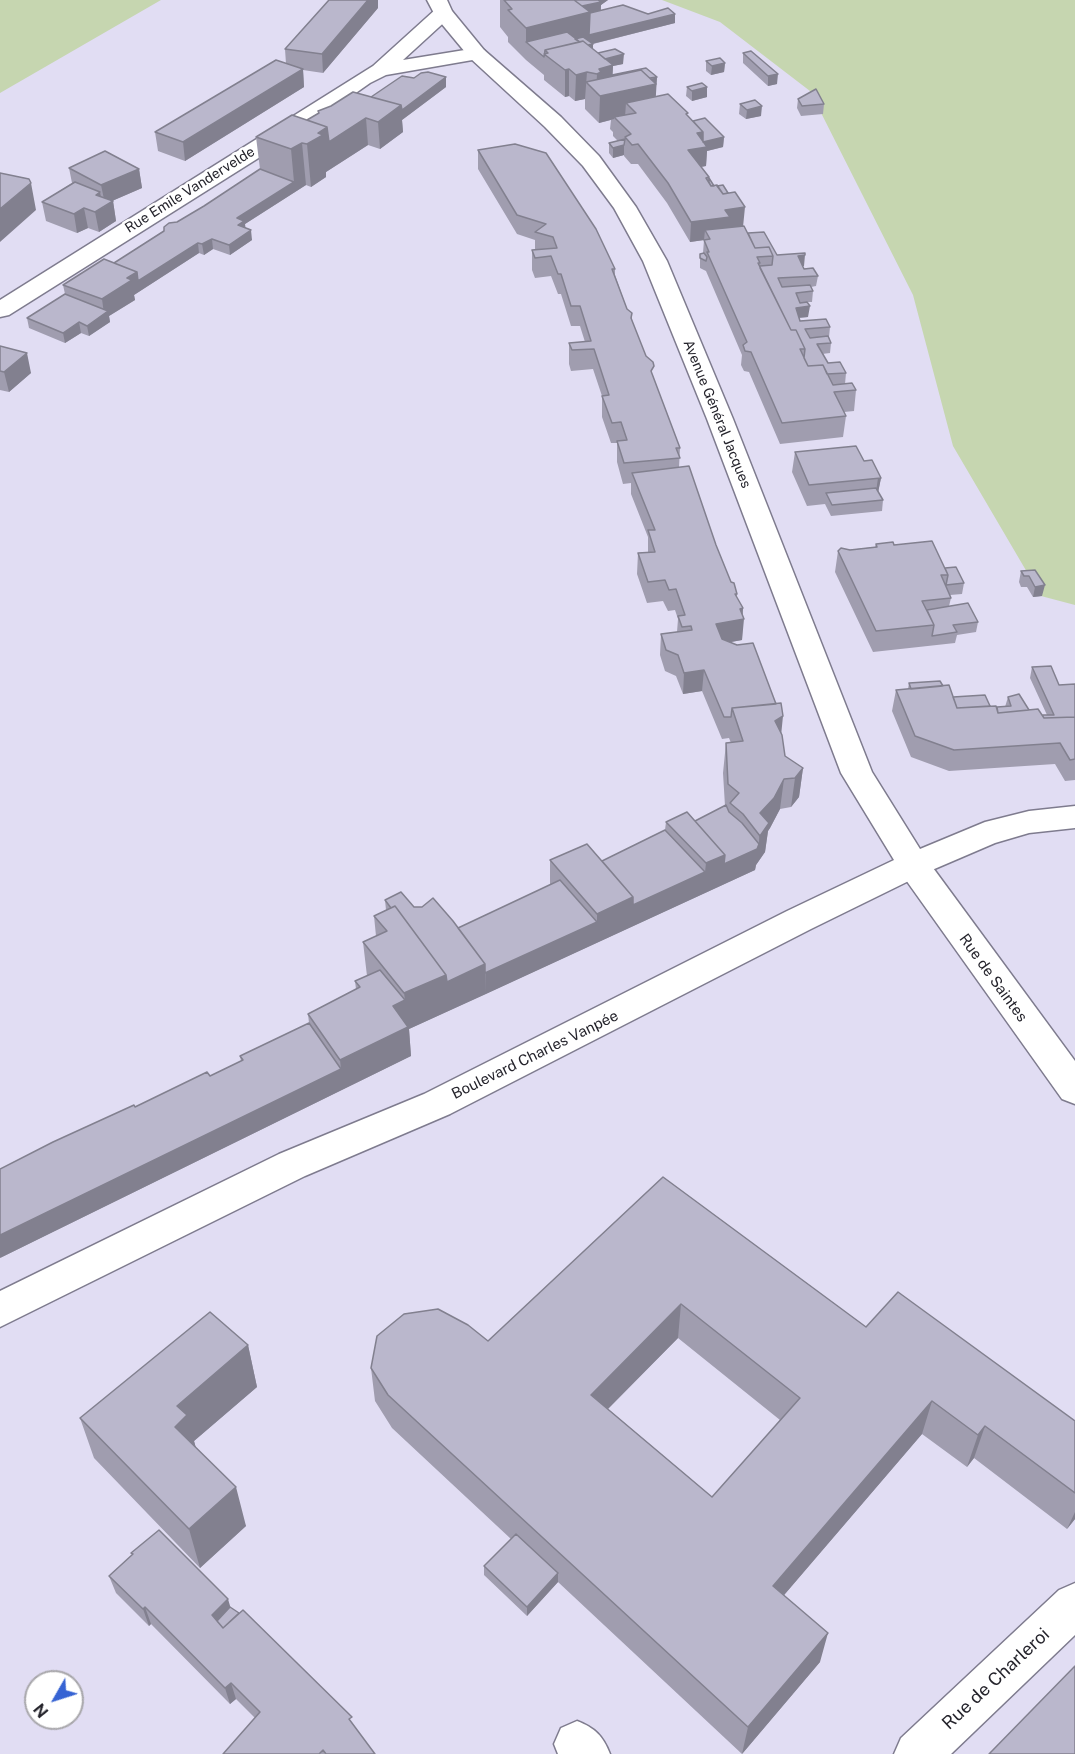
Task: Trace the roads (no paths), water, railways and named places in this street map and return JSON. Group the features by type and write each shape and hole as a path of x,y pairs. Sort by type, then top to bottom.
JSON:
{"main road":[{"name":"Avenue Général Jacques","path":"440,7 477,54 553,122 591,161 626,207 655,261 725,430 857,773 913,865"},
{"name":"Rue Emile Vandervelde","path":"0,310 380,70 440,7"},
{"name":"Rue Emile Vandervelde","path":"380,70 477,54"},
{"name":"Boulevard Charles Vanpée","path":"1,1311 292,1165 436,1104 799,920 913,865 985,834 1029,822 1075,817"},
{"name":"Rue de Saintes","path":"913,865 1075,1089"},
{"name":"Rue de Charleroi","path":"917,1754 1075,1605"}]}
